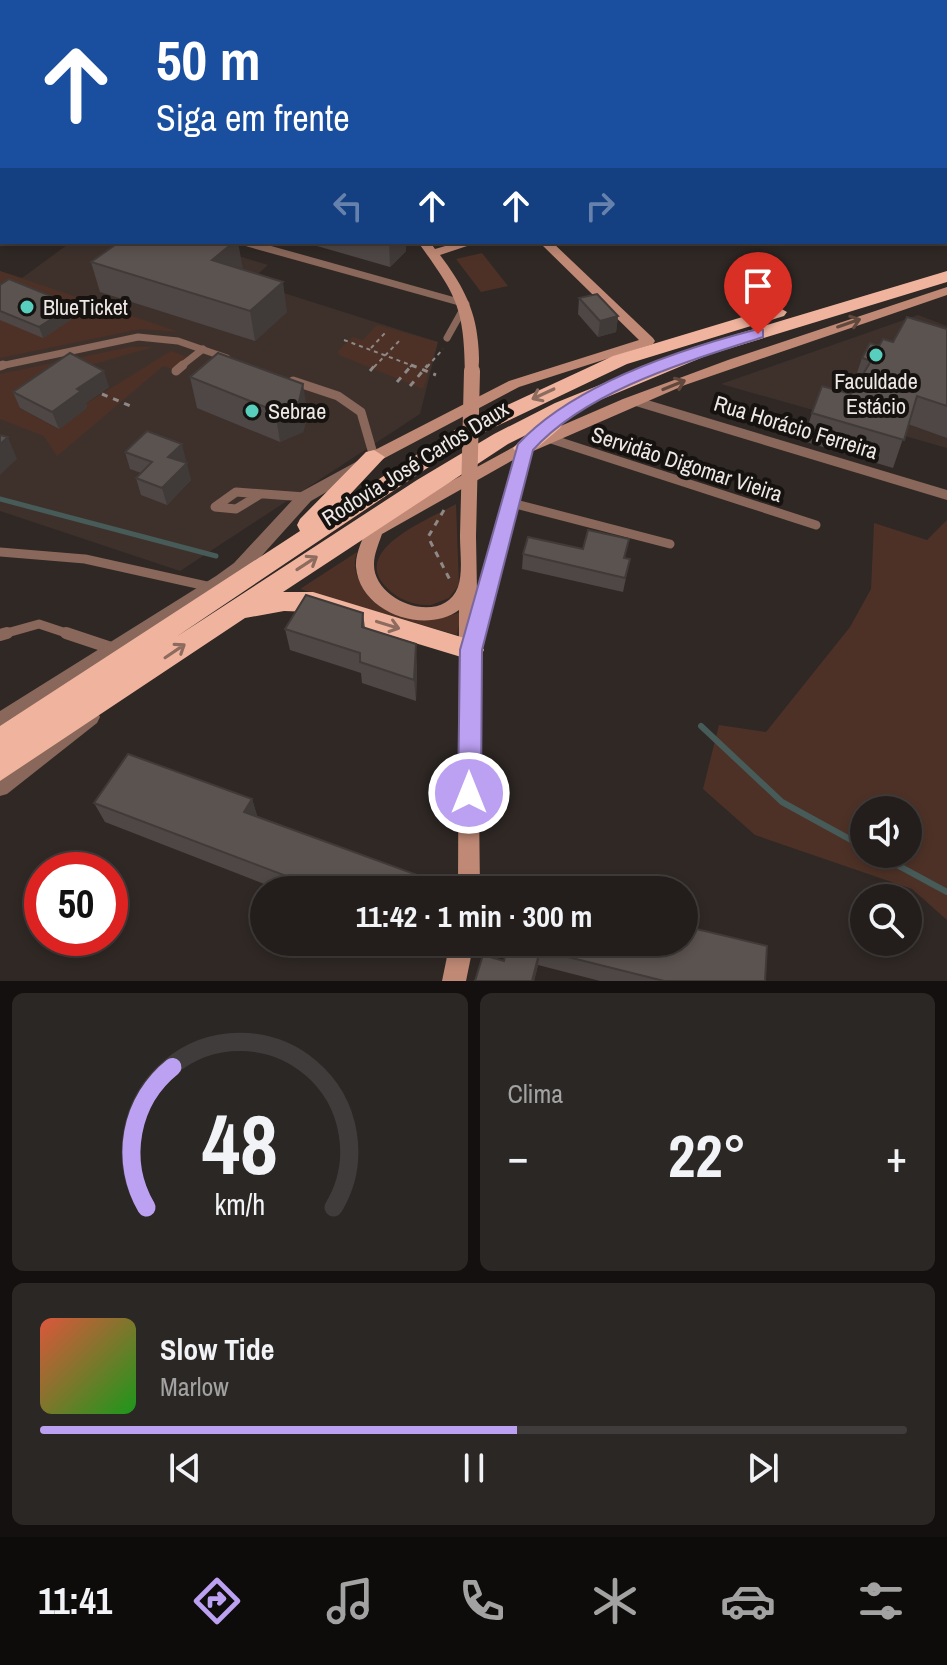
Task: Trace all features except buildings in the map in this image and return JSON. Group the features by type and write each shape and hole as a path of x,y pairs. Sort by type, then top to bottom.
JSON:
{"highway":[{"name":"Rodovia José Carlos Daux","path":"0,741 436,451 497,416 620,360 947,261"},
{"name":"Rodovia José Carlos Daux","path":"0,768 457,464 562,408 701,351 947,276"},
{"path":"648,341 720,328"},
{"path":"524,448 538,433 605,390"},
{"path":"271,563 374,457"},
{"path":"337,544 375,530"},
{"path":"231,613 284,601 313,602 471,650"}],"main road":[{"path":"428,247 455,244"},
{"path":"374,457 514,384 648,341 547,244"},
{"path":"428,247 458,287 466,304 473,346 467,586 471,650 469,876"},
{"path":"467,586 457,603 436,612 412,612 393,605 369,583 365,569 375,530 524,448 634,401 705,372 947,291"},
{"path":"471,650 524,448"},
{"path":"454,981 459,956"}],"street":[{"name":"Rua Horácio Ferreira","path":"634,401 944,495"},
{"path":"3,716 240,568 305,497 374,457"},
{"path":"0,787 75,731 120,689"}],"lane":[{"path":"251,244 466,304 447,338"},
{"path":"0,366 138,337 170,339 241,363"},
{"path":"176,371 203,349"},
{"path":"209,362 219,355"},
{"path":"283,377 338,396 361,412 374,457"},
{"name":"Servidão Digomar Vieira","path":"548,438 816,525"},
{"path":"259,495 305,497"},
{"path":"508,502 670,544"},
{"path":"0,552 85,559 211,587"},
{"path":"0,635 39,624 111,648"}],"path":[{"path":"369,349 385,333"},
{"path":"370,371 401,339"},
{"path":"344,340 436,375"},
{"path":"410,386 443,349"},
{"path":"397,382 412,365"},
{"path":"102,394 133,407"},
{"path":"458,485 428,537 453,585 467,586"}],"shaded area":[{"path":"68,244 199,244 268,265 249,282 438,342 420,414 180,571 0,511 0,271 22,278"},
{"path":"482,253 508,286 481,292 456,259"},
{"path":"0,271 179,332 140,329 0,358"},
{"name":"Faculdade Estácio","path":"918,315 947,326 947,448 721,384"},
{"path":"377,325 438,342 423,389 339,355 338,351 353,337 363,340"},
{"path":"130,347 153,347 76,369 19,408 58,429 88,408 84,405 171,351 187,357 172,369 163,366 57,456 44,436 0,419 0,374"},
{"path":"456,504 459,585 449,598 431,605 412,603 395,595 377,572 378,560 386,548 413,527"},
{"path":"947,520 947,920 922,898 922,884 897,884 851,868 922,868 922,796 850,796 850,868 755,835 703,789 719,725 766,732 850,627 871,589 874,523 927,540"},
{"path":"357,552 357,575 373,599 395,614 408,618 434,619 461,612 457,635 300,589"}],"waterway":[{"path":"0,499 216,556"},
{"path":"701,726 782,802 850,839"},
{"path":"903,868 947,892"}],"place":[{"name":"BlueTicket","path":"27,307"},
{"name":"Faculdade Estácio","path":"876,355"},
{"name":"Sebrae","path":"252,411"}],"route":[{"path":"469,793 471,650 524,448 538,433 605,390 701,351 758,334"}]}
